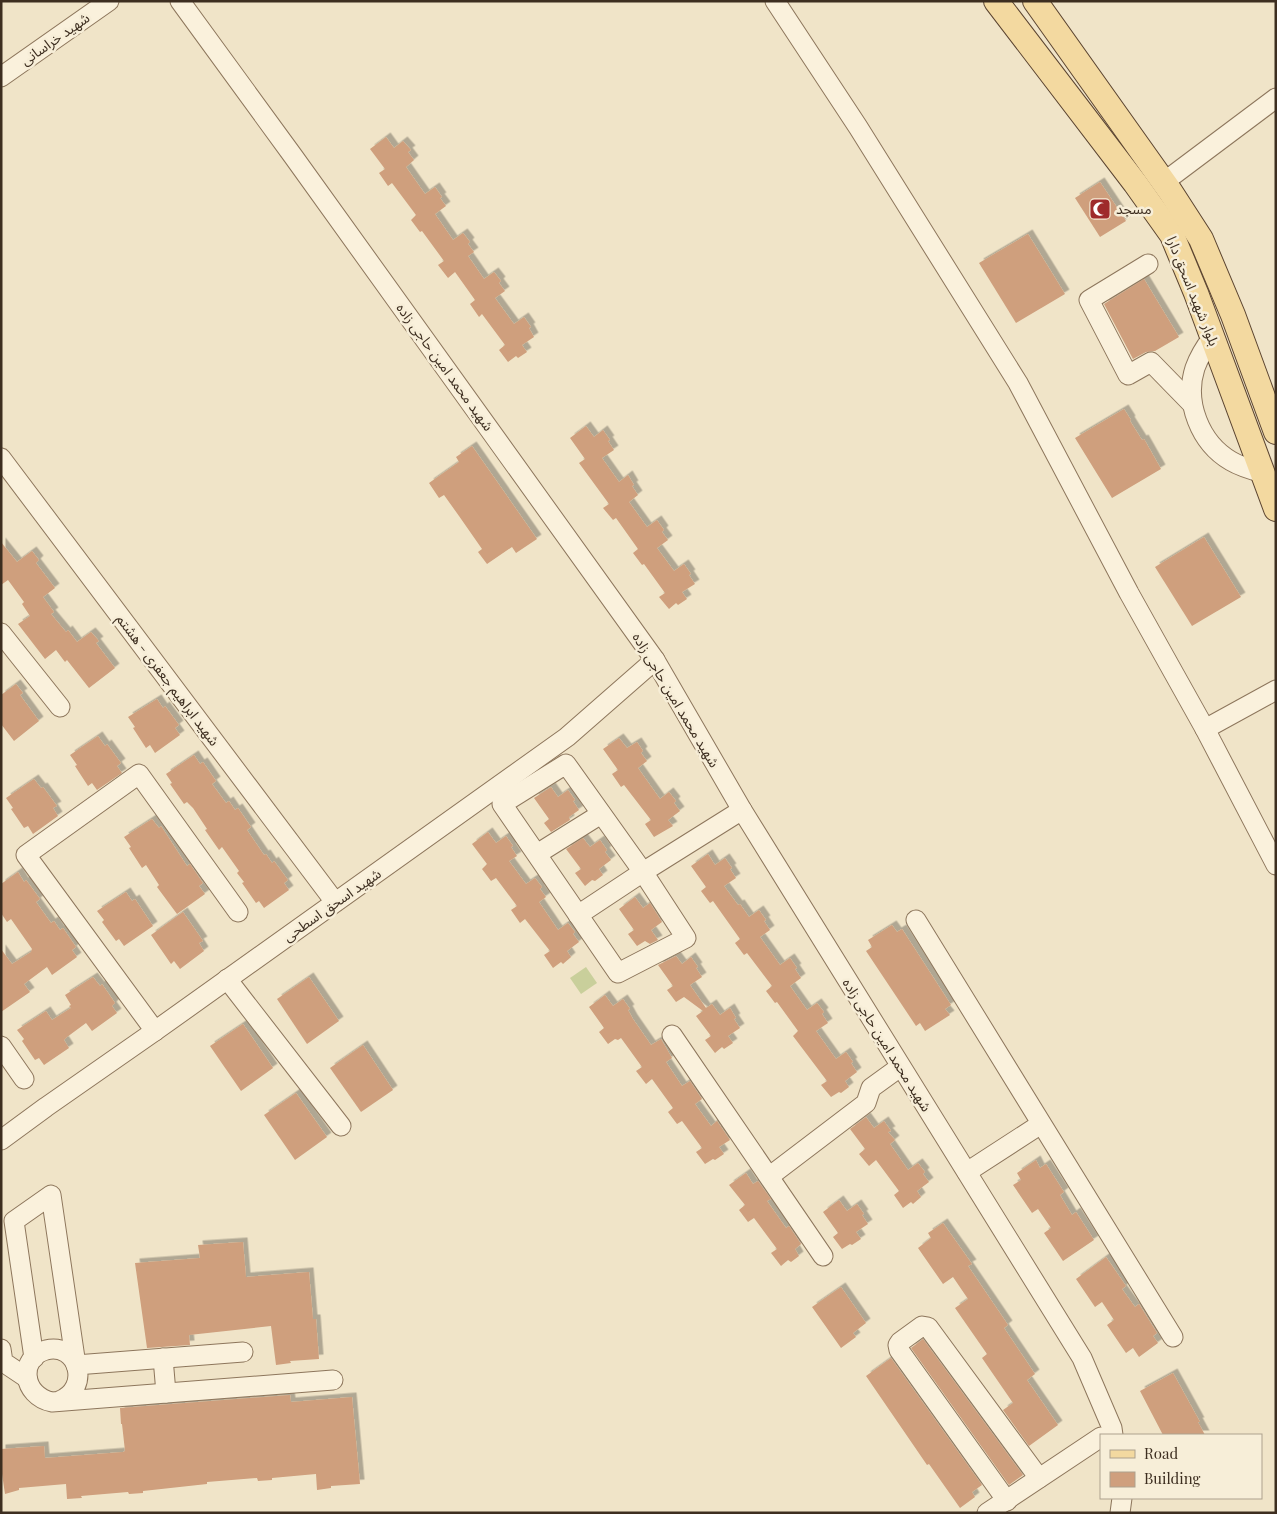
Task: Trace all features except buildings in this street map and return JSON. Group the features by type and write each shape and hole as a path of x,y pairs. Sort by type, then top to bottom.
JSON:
{"main road":[{"name":"بلوار شهید اسحق دارا","path":"996,1 1172,235 1276,509"},
{"name":"بلوار شهید اسحق دارا","path":"1035,1 1164,182 1201,239 1233,315 1276,432"},
{"path":"1231,389 1256,378"}],"street":[{"name":"شهید خراسانی","path":"1,77 109,1"},
{"name":"شهید محمد امین حاجی زاده","path":"180,1 655,660 742,810 1082,1358 1107,1434"},
{"path":"775,1 858,126 1018,383 1129,592 1205,729 1276,865"},
{"path":"1164,182 1276,98"},
{"path":"1148,264 1089,300 1128,375 1151,362 1192,404"},
{"path":"1212,338 1202,352 1195,369 1192,386 1192,404 1197,421 1205,436 1216,450 1230,461 1246,469 1263,473"},
{"name":"شهید ابراهیم جعفری - هشتم","path":"3,462 335,902"},
{"path":"1,633 60,707"},
{"name":"شهید اسحق اسطحی","path":"1,1140 567,737 655,660"},
{"path":"1205,729 1276,690"},
{"path":"566,764 643,872 686,938 618,973 502,804 566,764"},
{"path":"154,1031 26,855 139,774 238,912"},
{"path":"578,915 742,810"},
{"path":"537,854 601,814"},
{"path":"916,920 1173,1337"},
{"path":"227,979 341,1126"},
{"path":"672,1035 823,1256"},
{"path":"1,1046 24,1078"},
{"path":"770,1176 866,1103 871,1088 900,1067"},
{"path":"966,1172 1042,1124"},
{"path":"34,1358 14,1221 51,1195 78,1380 76,1387 66,1398 59,1401"},
{"path":"1007,1501 898,1346 900,1342 922,1326 928,1327 1039,1478"},
{"path":"1,1349 3,1362 27,1378"},
{"path":"76,1365 73,1359 61,1351 46,1350 34,1358 30,1364 27,1378 29,1386 38,1397 45,1400 59,1401 333,1380"},
{"path":"76,1365 243,1352"},
{"path":"163,1358 166,1393"},
{"path":"987,1513 1100,1439"},
{"path":"1120,1513 1122,1499"}],"green space":[{"path":"586,967 597,983 581,994 570,978"}],"place":[{"name":"مسجد","path":"1100,209"}]}
